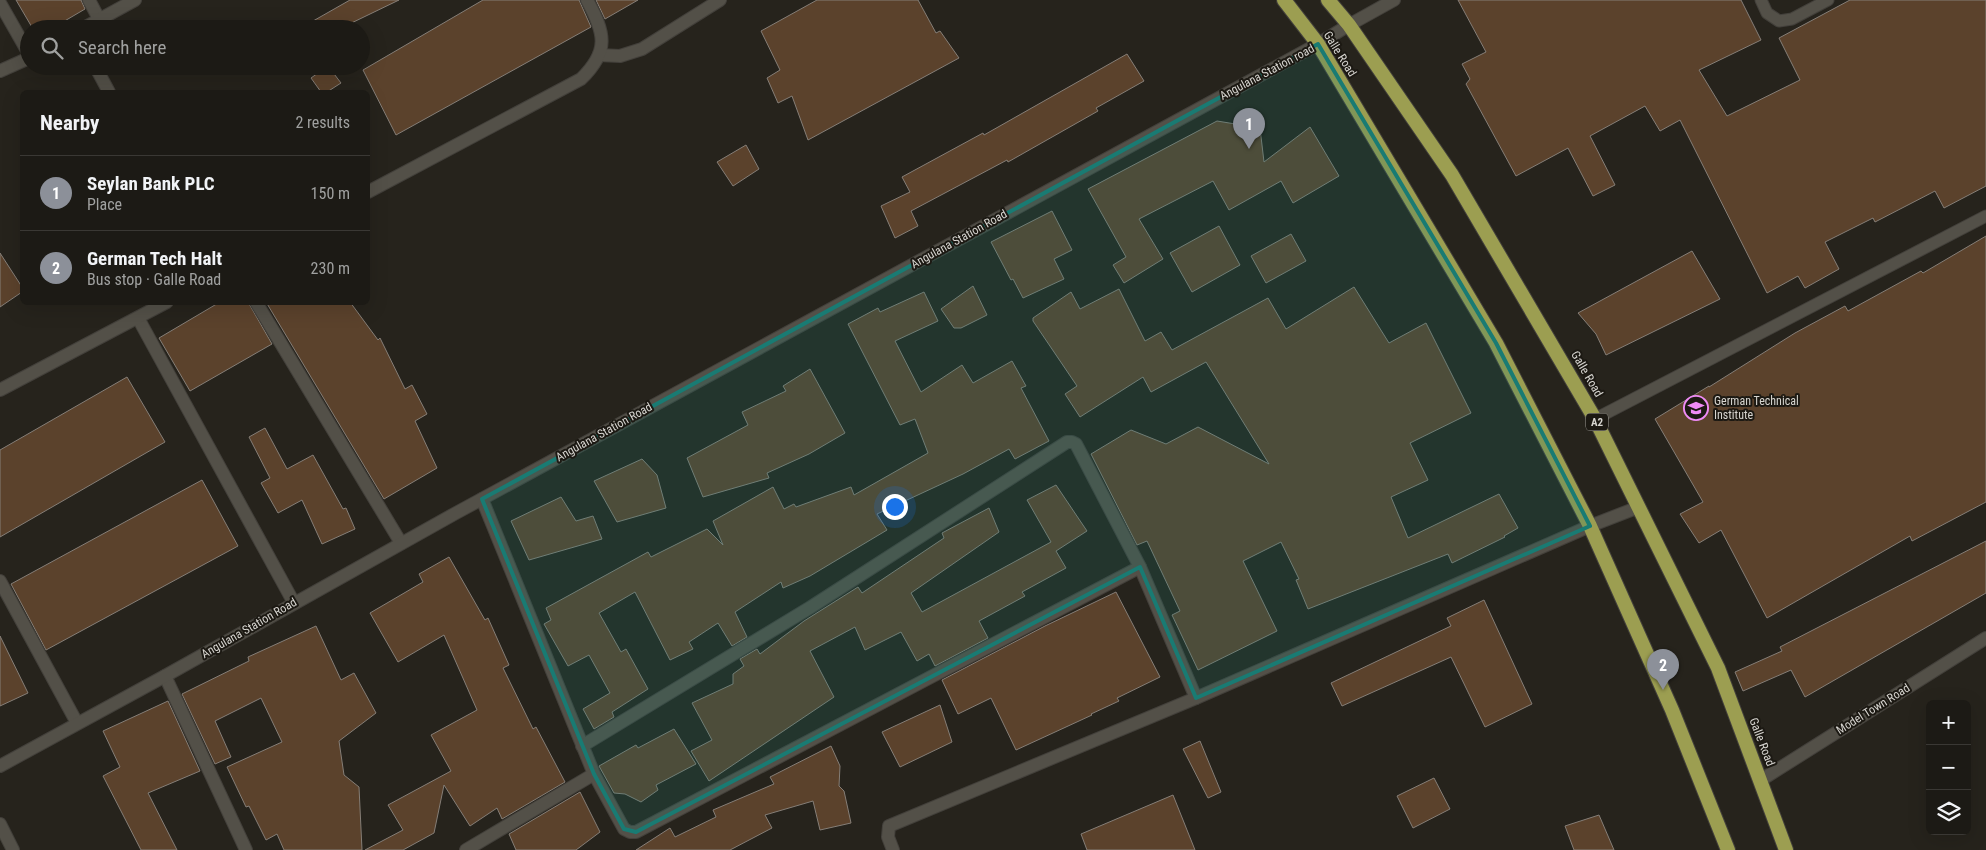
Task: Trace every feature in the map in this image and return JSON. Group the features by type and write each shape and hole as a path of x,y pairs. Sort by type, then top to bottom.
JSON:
{"highway":[{"name":"Galle Road","path":"1284,0 1318,44 1496,343 1590,526 1672,710 1728,850"},
{"name":"Galle Road","path":"1328,0 1349,25 1452,175 1595,419 1718,668 1786,850"}],"street":[{"path":"89,0 99,19 135,0"},
{"path":"370,191 581,79 593,67 599,55 602,41 598,21 587,0"},
{"path":"599,55 620,56 642,49 720,0"},
{"name":"Angulana Station road","path":"1210,102 1318,44 1394,0"},
{"path":"0,3 20,40"},
{"path":"0,71 20,61"},
{"path":"100,75 108,90"},
{"name":"Angulana Station Road","path":"0,766 165,676 401,543 1210,102"},
{"path":"1,389 162,305"},
{"path":"258,305 401,543"},
{"path":"138,318 294,603"},
{"path":"582,746 811,607 1067,442 1076,444 1140,567 1196,698"},
{"path":"482,499 594,774 624,829 630,832 636,832 1140,567"},
{"path":"893,850 888,837 889,826 1196,698 1590,526 1639,507"},
{"path":"1,586 78,723"},
{"name":"Model Town Road","path":"1761,780 1986,638"},
{"path":"165,676 246,850"},
{"path":"466,850 594,774"},
{"path":"0,824 13,850"}],"lane":[{"path":"1761,0 1767,13 1778,20 1792,19 1828,0"},
{"path":"1595,419 1986,216"}],"highlighted area":[{"path":"1318,44 1496,343 1590,526 1196,698 1140,567 636,832 624,829 594,774 482,499"}],"building":[{"path":"16,0 81,0 85,9 66,20 28,20"},
{"path":"350,0 399,0 358,20 315,20"},
{"path":"483,0 579,0 591,27 396,135 366,75 370,75 370,66"},
{"path":"596,0 638,0 605,19"},
{"path":"817,0 918,0 936,33 940,31 959,58 808,140 792,96 778,103 767,78 780,70 761,31"},
{"path":"1458,0 1741,0 1761,40 1699,70 1727,116 1800,80 1779,38 1850,0 1986,0 1986,186 1944,208 1935,191 1875,222 1873,218 1825,242 1839,269 1805,288 1798,276 1767,293 1680,120 1660,131 1645,106 1590,136 1615,185 1593,196 1568,148 1516,176 1466,84 1470,79 1462,64 1486,52"},
{"path":"1127,54 1144,81 1096,108 1098,111 1008,162 1007,160 911,211 918,226 895,238 881,206 910,192 902,177 983,133 984,135"},
{"path":"315,75 335,75 341,83 330,90 320,90 311,78"},
{"path":"1217,121 1260,128 1264,162 1310,127 1339,176 1293,203 1281,181 1229,210 1213,181 1139,219 1163,259 1124,283 1113,265 1126,257 1088,189"},
{"path":"746,145 759,169 733,186 717,162"},
{"path":"1052,211 1072,250 1054,259 1064,279 1023,298 991,242"},
{"path":"1219,226 1240,265 1192,292 1170,253"},
{"path":"1291,234 1306,261 1266,283 1251,256"},
{"path":"1986,236 1986,502 1912,541 1910,536 1767,618 1721,530 1699,543 1680,514 1703,502 1655,419 1795,333 1845,306 1848,311 1921,271 1923,273"},
{"path":"1692,251 1720,299 1606,355 1596,334 1578,313"},
{"path":"0,253 20,284 20,293 0,307"},
{"path":"973,286 987,315 961,328 954,328 941,309"},
{"path":"1354,287 1389,343 1426,323 1471,413 1410,443 1428,480 1391,497 1408,538 1499,494 1518,528 1505,537 1452,563 1448,554 1308,609 1296,580 1299,579 1281,542 1243,561 1277,631 1198,670 1172,615 1180,611 1147,541 1137,545 1091,454 1131,430 1166,444 1198,427 1269,464 1206,362 1151,392 1143,377 1080,417 1065,394 1077,386 1033,321 1033,318 1071,292 1080,309 1119,289 1145,341 1161,332 1172,350 1268,298 1286,329"},
{"path":"924,292 938,321 895,341 921,392 962,365 973,383 1012,361 1026,386 1021,388 1049,441 1015,459 1009,449 963,474 877,514 887,530 810,576 783,588 781,582 735,612 747,637 732,646 718,623 689,642 693,649 670,660 635,592 599,613 621,652 626,649 648,689 612,712 614,717 594,729 583,709 610,693 589,655 568,666 544,624 551,620 546,608 648,552 651,557 707,529 723,545 713,521 773,487 784,509 794,504 796,507 851,487 854,495 928,453 915,419 900,425 848,324 878,308 880,312"},
{"path":"215,305 250,305 272,344 190,391 159,338"},
{"path":"268,305 352,305 378,340 380,338 405,389 412,385 427,414 415,421 437,468 384,499"},
{"path":"810,369 845,433 809,454 767,473 769,478 703,497 687,458 748,425 742,412 786,391 783,386"},
{"path":"127,377 165,442 0,537 0,450"},
{"path":"265,428 287,469 313,455 343,509 346,508 355,529 322,544 302,500 278,513 261,483 270,478 249,437"},
{"path":"642,459 657,475 666,508 617,522 594,481"},
{"path":"202,480 238,546 46,650 11,584"},
{"path":"1056,485 1087,531 1056,551 1066,568 1022,592 1025,596 979,621 988,638 935,666 929,654 917,661 901,632 865,650 855,627 810,651 834,697 709,781 691,751 712,740 692,703 733,684 733,674 744,666 740,659 757,649 760,654 804,621 858,587 862,593 944,538 942,533 989,508 999,532 911,593 922,612 1051,542 1027,500"},
{"path":"561,497 576,521 593,516 602,539 529,560 511,521"},
{"path":"1986,541 1986,593 1805,697 1791,670 1743,691 1735,672 1782,651 1780,647"},
{"path":"449,557 485,620 488,618 509,665 503,668 533,729 536,727 565,782 502,819 497,808 470,826 444,785 434,833 403,850 365,850 403,830 388,805 451,771 431,735 477,710 444,635 398,662 370,613 423,582 419,574"},
{"path":"1116,592 1160,677 1117,698 1119,701 1092,715 1016,750 991,698 958,714 942,680 1045,626"},
{"path":"1484,600 1532,704 1485,727 1451,657 1342,706 1331,683 1451,626 1447,618"},
{"path":"316,626 341,680 354,673 376,713 339,741 344,775 359,787 362,850 284,850 277,834 266,840 249,806 246,807 227,767 282,742 261,698 215,721 231,757 215,764 182,694 249,661 248,657"},
{"path":"0,636 28,693 0,706"},
{"path":"168,701 200,771 148,793 177,850 141,850 103,776 120,767 103,731"},
{"path":"940,705 952,742 900,767 882,732"},
{"path":"674,729 696,764 656,785 658,790 641,802 625,794 614,793 599,766 636,745 638,748"},
{"path":"1200,741 1221,792 1208,798 1183,749"},
{"path":"831,746 840,766 839,786 844,791 851,823 820,830 813,801 765,815 772,828 730,850 636,850 670,828 675,837 716,817 713,810 774,784 770,777"},
{"path":"1434,778 1450,809 1413,828 1397,796"},
{"path":"580,792 600,832 576,850 516,850 509,834"},
{"path":"1173,795 1195,850 1087,850 1081,834"},
{"path":"1599,815 1614,850 1574,850 1565,826"}],"place":[{"name":"Seylan Bank PLC","path":"1249,149"},
{"name":"German Technical Institute","path":"1696,408"},
{"name":"German Tech Halt","path":"1663,690"}]}
